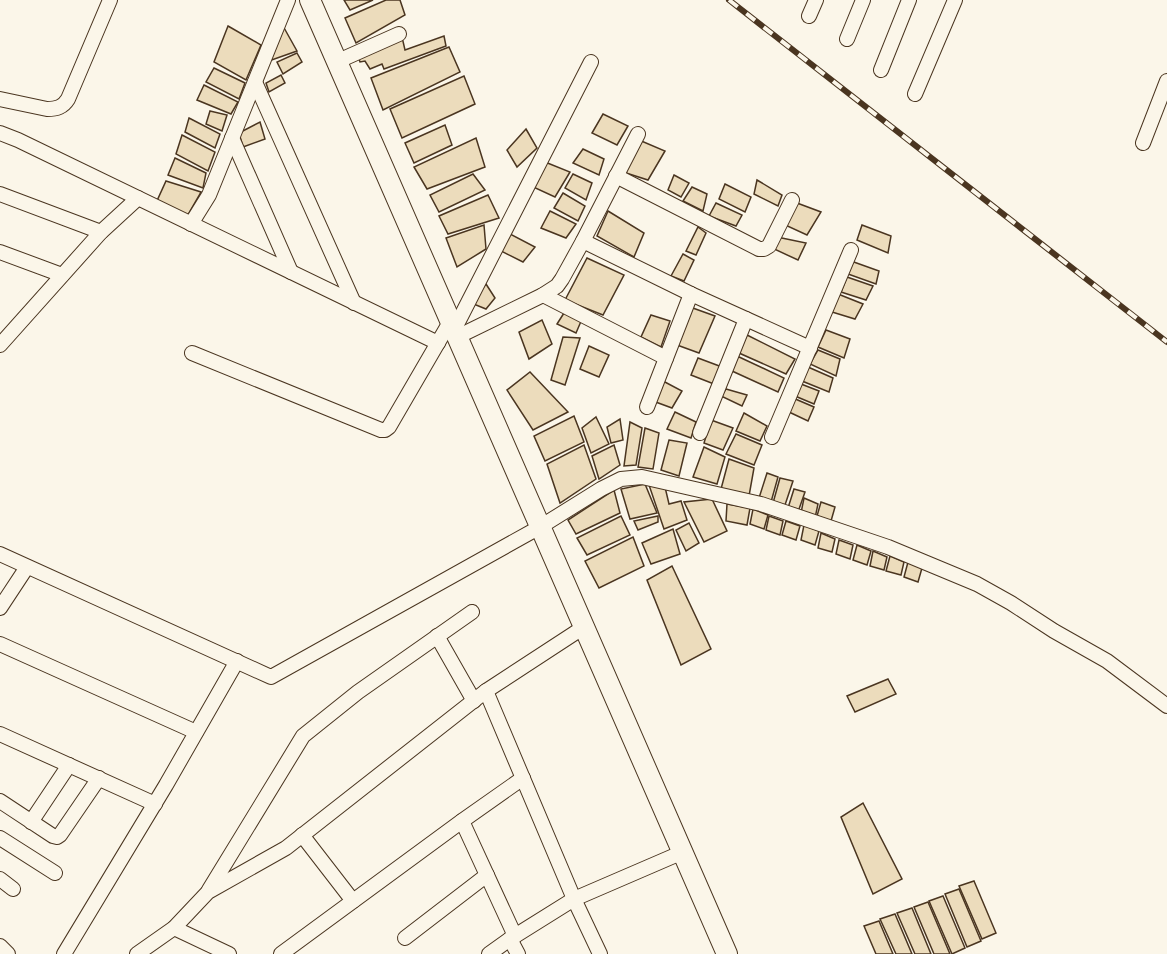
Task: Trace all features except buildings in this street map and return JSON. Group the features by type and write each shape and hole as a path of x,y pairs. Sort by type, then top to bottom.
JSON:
{"highway":[{"path":"310,0 727,954"}],"street":[{"path":"0,99 47,110 65,104 110,0"},
{"path":"191,224 206,202 288,0"},
{"path":"809,16 816,0"},
{"path":"847,39 863,0"},
{"path":"881,70 909,0"},
{"path":"915,94 955,0"},
{"path":"336,62 399,34"},
{"path":"453,330 591,62"},
{"path":"1143,143 1167,81"},
{"path":"255,82 354,303"},
{"path":"0,133 438,343"},
{"path":"192,353 385,430 389,427 438,343 453,330 543,295 557,286 584,241 638,134"},
{"path":"232,138 291,272"},
{"path":"616,176 759,249 769,246 792,200"},
{"path":"0,194 101,232"},
{"path":"3,336 101,232 138,198"},
{"path":"584,241 691,294 810,348"},
{"path":"772,437 851,250"},
{"path":"0,252 62,275"},
{"path":"647,407 691,294"},
{"path":"543,295 666,358"},
{"path":"700,433 746,319"},
{"path":"0,554 271,677 540,527 601,489 621,479 642,477 761,504 888,547 977,584 1107,661 1167,706"},
{"path":"0,609 27,567"},
{"path":"138,954 174,928 208,892 303,736 358,692 472,612"},
{"path":"208,892 286,848 486,691 584,627"},
{"path":"437,636 474,700"},
{"path":"0,644 196,732"},
{"path":"64,954 155,804 237,661"},
{"path":"486,691 574,899 600,954"},
{"path":"2,739 69,765 155,804"},
{"path":"31,822 69,765"},
{"path":"0,801 57,837 99,778"},
{"path":"281,954 523,778"},
{"path":"462,821 488,875 518,954"},
{"path":"302,836 353,901"},
{"path":"0,838 55,873"},
{"path":"489,954 574,899 682,852"},
{"path":"405,938 488,875"},
{"path":"0,879 13,889"},
{"path":"174,928 229,954"},
{"path":"0,946 8,954"}],"railway":[{"path":"729,0 1167,342"}]}
